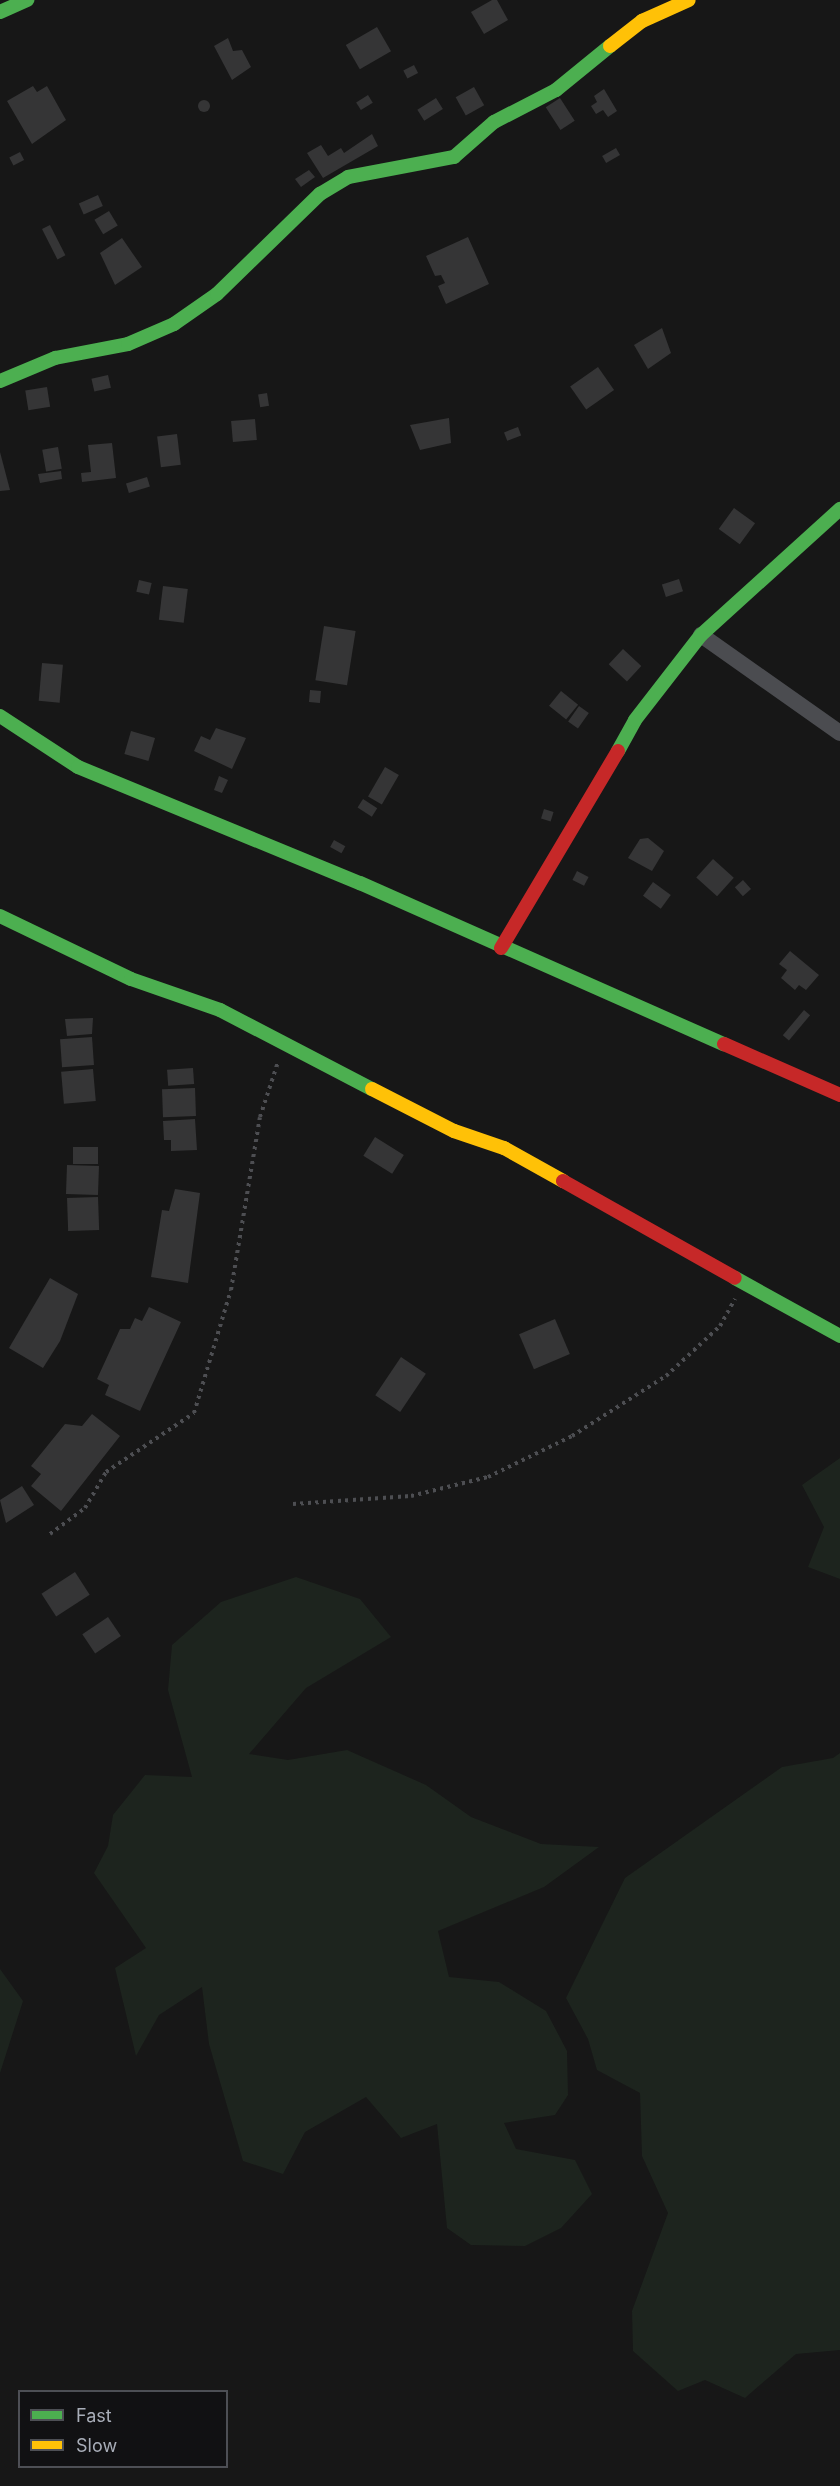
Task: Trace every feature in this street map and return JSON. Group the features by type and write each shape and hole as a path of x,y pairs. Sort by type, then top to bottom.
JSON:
{"street":[{"path":"0,12 27,0"},
{"path":"0,381 55,358 128,344 174,324 217,294 320,195 348,177 381,168 454,157 494,122 556,90 642,21 689,0"},
{"path":"501,948 581,820 635,720 701,635 839,513"},
{"path":"701,635 840,733"},
{"path":"0,716 32,741 78,767 360,883 501,948 840,1095"},
{"path":"0,916 131,979 220,1010 285,1041 454,1131 504,1148 840,1336"}],"path":[{"path":"50,1534 85,1508 106,1472 194,1413 231,1290 260,1117 285,1041"},
{"path":"293,1504 411,1496 488,1477 572,1436 666,1376 720,1326 744,1282"}],"shaded area":[{"path":"840,1458 840,1579 808,1567 824,1527 802,1485"},
{"path":"296,1577 360,1599 391,1637 306,1688 249,1754 288,1760 347,1750 426,1785 471,1817 541,1844 599,1847 544,1887 438,1931 449,1977 499,1982 546,2011 567,2051 568,2095 555,2115 504,2123 516,2149 575,2160 592,2194 561,2228 525,2246 471,2245 447,2228 437,2124 401,2138 366,2097 305,2132 283,2174 243,2161 209,2044 202,1987 159,2015 136,2056 115,1968 146,1948 94,1873 108,1846 113,1815 145,1775 192,1777 168,1690 172,1645 221,1602"},
{"path":"840,1753 840,2350 796,2354 745,2398 705,2380 678,2391 633,2351 632,2311 668,2213 642,2156 640,2093 597,2070 588,2039 566,1998 625,1878 782,1767 833,1758"},
{"path":"0,1969 23,2001 0,2073"}],"building":[{"path":"492,0 497,0 508,20 484,34 471,12"},
{"path":"377,27 391,51 360,69 346,45"},
{"path":"228,38 233,51 242,50 251,67 232,80 214,46"},
{"path":"414,65 418,73 407,78 403,70"},
{"path":"33,86 37,92 47,86 66,120 32,144 7,101"},
{"path":"474,87 484,105 466,116 456,97"},
{"path":"604,89 617,111 608,117 603,110 596,114 591,106 597,102 594,96"},
{"path":"368,95 373,103 361,110 356,102"},
{"path":"436,98 443,109 424,121 417,110"},
{"path":"560,98 575,121 560,130 546,107"},
{"path":"206,100 209,101 209,111 202,112 199,111 198,104 199,101"},
{"path":"372,134 378,146 323,178 307,153 321,145 328,156 341,148 344,153"},
{"path":"616,148 620,155 606,163 602,156"},
{"path":"20,152 24,160 13,165 9,157"},
{"path":"309,170 315,177 301,187 295,179"},
{"path":"98,195 103,206 84,215 79,204"},
{"path":"109,211 118,226 103,234 94,220"},
{"path":"50,225 65,255 57,259 42,229"},
{"path":"468,237 489,284 446,304 438,286 445,283 441,275 435,276 426,256"},
{"path":"122,238 142,267 115,285 100,253"},
{"path":"662,328 671,353 648,369 634,345"},
{"path":"598,367 614,390 586,409 570,387"},
{"path":"108,375 111,388 94,391 91,379"},
{"path":"47,387 50,407 28,410 25,390"},
{"path":"267,393 269,406 260,407 258,394"},
{"path":"449,418 451,443 420,450 410,425"},
{"path":"255,419 257,440 233,442 231,421"},
{"path":"518,427 521,435 507,441 504,432"},
{"path":"177,434 181,465 161,467 157,436"},
{"path":"112,443 116,478 82,482 81,473 91,472 88,445"},
{"path":"58,447 62,469 46,471 42,450"},
{"path":"0,452 10,490 0,491"},
{"path":"61,471 62,479 40,483 38,474"},
{"path":"147,477 150,487 129,493 126,483"},
{"path":"734,508 755,523 740,544 719,529"},
{"path":"679,579 683,591 666,597 662,585"},
{"path":"139,580 152,583 149,595 136,592"},
{"path":"163,586 188,589 184,623 159,620"},
{"path":"324,626 356,631 347,685 315,680"},
{"path":"623,649 641,666 627,681 609,664"},
{"path":"42,663 63,665 60,703 39,701"},
{"path":"310,690 321,691 320,703 309,702"},
{"path":"561,691 578,705 566,720 549,706"},
{"path":"579,706 589,713 578,728 568,722"},
{"path":"216,728 246,738 232,769 194,751 201,736 210,740"},
{"path":"131,731 155,738 148,761 124,754"},
{"path":"385,767 399,775 382,804 368,796"},
{"path":"219,776 228,780 222,793 214,790"},
{"path":"363,799 377,808 372,817 358,807"},
{"path":"544,809 554,812 551,821 541,819"},
{"path":"648,838 664,851 652,871 628,858 640,839"},
{"path":"334,840 345,846 341,853 330,847"},
{"path":"713,859 734,878 717,896 696,878"},
{"path":"577,871 589,877 584,886 572,880"},
{"path":"743,880 751,889 743,896 735,887"},
{"path":"653,882 671,895 661,909 643,896"},
{"path":"790,951 819,975 806,990 799,985 795,990 781,978 787,970 779,964"},
{"path":"804,1010 810,1015 789,1040 783,1035"},
{"path":"93,1018 92,1034 67,1036 65,1019"},
{"path":"92,1037 94,1065 62,1067 60,1039"},
{"path":"193,1068 194,1084 168,1086 167,1070"},
{"path":"93,1069 96,1101 64,1104 61,1072"},
{"path":"195,1088 196,1116 163,1117 162,1089"},
{"path":"195,1119 197,1150 171,1151 171,1140 164,1140 163,1121"},
{"path":"375,1137 404,1155 392,1174 363,1156"},
{"path":"73,1147 98,1147 98,1164 73,1164"},
{"path":"67,1165 99,1166 98,1195 66,1194"},
{"path":"175,1189 200,1193 188,1283 151,1277 162,1210 169,1211"},
{"path":"98,1197 99,1230 68,1231 67,1198"},
{"path":"50,1278 78,1294 60,1341 43,1368 9,1348"},
{"path":"149,1307 181,1322 140,1411 105,1395 109,1385 97,1379 120,1329 130,1329 135,1318 142,1321"},
{"path":"555,1319 570,1354 534,1369 519,1334"},
{"path":"401,1357 426,1374 400,1412 375,1395"},
{"path":"92,1414 120,1436 61,1511 31,1486 41,1474 31,1466 65,1424 82,1426"},
{"path":"22,1486 34,1505 6,1523 0,1500"},
{"path":"75,1572 90,1595 56,1616 41,1594"},
{"path":"108,1617 121,1636 95,1653 82,1634"}],"traffic: fast":[{"path":"0,12 27,0"},
{"path":"0,381 55,358 128,344 174,324 217,294 320,194 348,177 454,157 494,122 556,90 610,46"},
{"path":"618,751 635,720 701,635 840,509"},
{"path":"0,716 78,767 360,883 724,1044"},
{"path":"0,916 131,979 220,1010 372,1089"},
{"path":"735,1278 840,1336"}],"traffic: slow":[{"path":"610,46 642,21 689,0"},
{"path":"372,1089 454,1131 504,1148 563,1181"}],"traffic: jam":[{"path":"501,948 618,751"},
{"path":"724,1044 840,1095"},
{"path":"563,1181 735,1278"}]}
